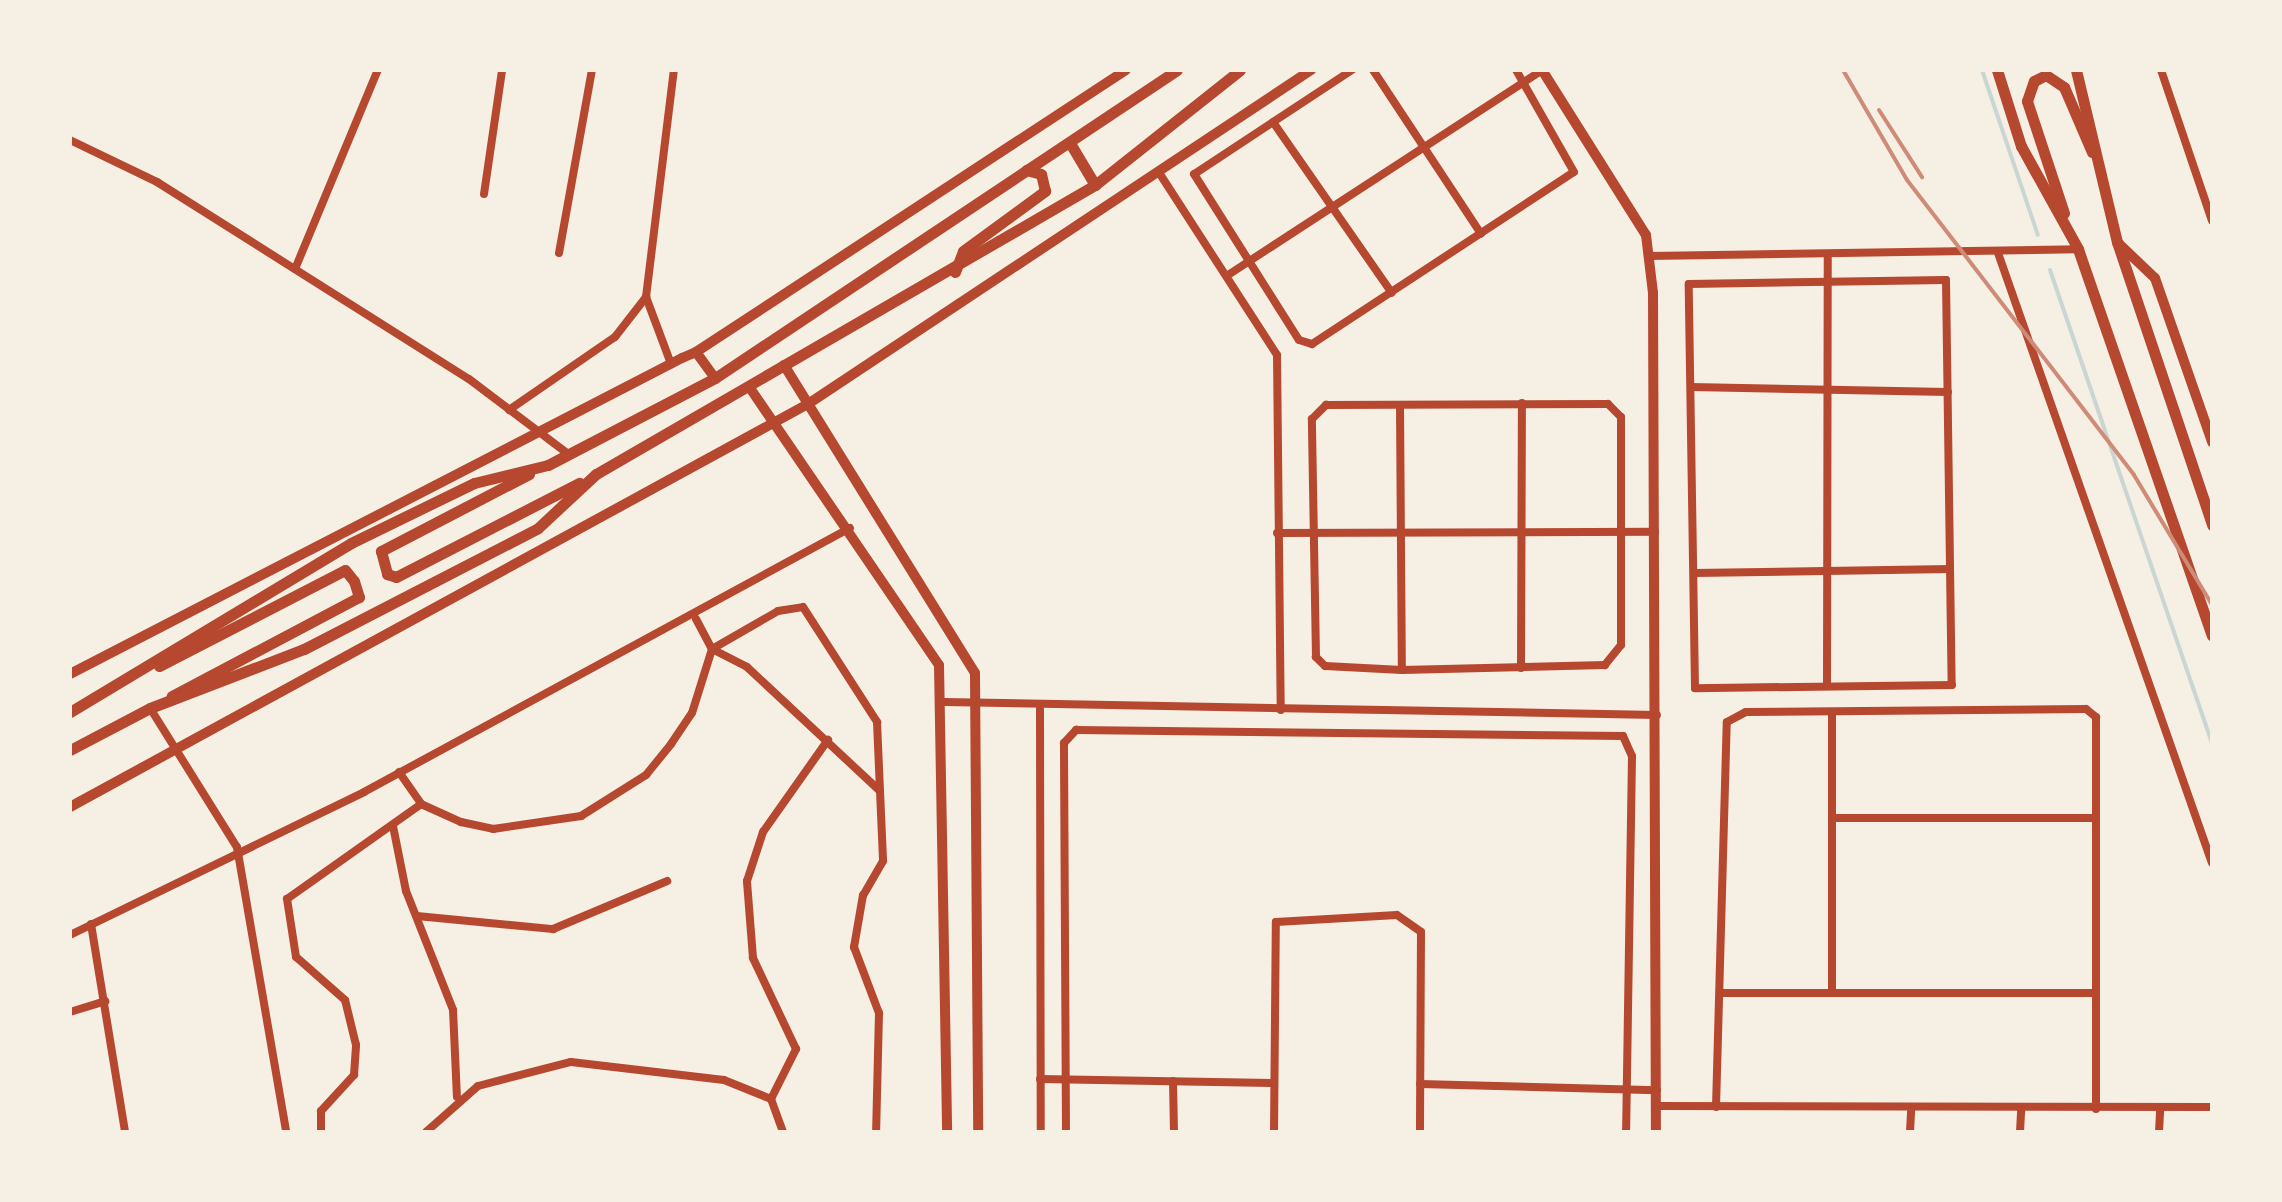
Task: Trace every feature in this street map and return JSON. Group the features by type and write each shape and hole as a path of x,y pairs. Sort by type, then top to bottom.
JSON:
{"main road":[{"path":"1177,70 715,378 381,551 387,574 396,578 596,474 955,272 1095,185 1240,70"},
{"path":"1998,70 2022,146 2078,249 2212,635"},
{"path":"2076,70 2116,242 2212,525"},
{"path":"2069,231 2030,116 2034,80 2046,75 2064,87 2100,166"},
{"path":"1070,143 1095,185"},
{"path":"955,272 963,251 1045,190 1044,178 1027,170"},
{"path":"146,673 175,644 351,543 474,483 548,464"},
{"path":"150,708 222,688 455,573 538,528 596,474"},
{"path":"70,712 344,570 354,582 359,597 70,750"}],"street":[{"path":"294,269 378,70"},
{"path":"484,194 502,70"},
{"path":"558,253 592,70"},
{"path":"670,364 646,297 674,70"},
{"path":"70,674 696,352 1126,70"},
{"path":"70,807 778,422 1311,70"},
{"path":"1352,70 1194,174 1298,340 1312,344 1574,172 1516,70"},
{"path":"1373,70 1481,234"},
{"path":"1228,275 1542,70 1646,235 1655,532 1656,1132"},
{"path":"2160,70 2212,220"},
{"path":"1273,122 1392,292"},
{"path":"70,140 294,269 509,410 568,454"},
{"path":"1158,171 1277,356 1281,710"},
{"path":"2116,242 2155,278 2212,442"},
{"path":"1649,256 1828,258 2078,249"},
{"path":"1998,253 2212,863"},
{"path":"1827,686 1828,258"},
{"path":"1946,280 1952,684 1695,688 1689,284 1828,282 1946,280"},
{"path":"509,410 616,336 646,297"},
{"path":"696,352 715,378"},
{"path":"784,365 968,657 978,704 978,1132"},
{"path":"1691,387 1948,392"},
{"path":"750,388 778,422 939,664 944,702 948,1132"},
{"path":"1521,668 1522,403"},
{"path":"1522,403 1608,404 1621,417 1621,645 1604,664 1402,670 1325,666 1316,657 1312,419 1326,406 1522,403"},
{"path":"1400,404 1402,670"},
{"path":"70,935 236,847 399,772 696,619 850,528"},
{"path":"1277,533 1620,536 1655,532"},
{"path":"1694,573 1950,569"},
{"path":"399,772 420,804 493,830 538,827 615,800 692,713 712,649 778,611 803,608 877,722 883,861 859,905 854,947 879,1012 876,1132"},
{"path":"696,619 712,649 747,667 879,790"},
{"path":"944,702 1040,709 1657,715"},
{"path":"150,708 236,847 286,1132"},
{"path":"1040,709 1040,1132"},
{"path":"1716,1106 1727,722 1746,712 2094,710 2096,1110"},
{"path":"1832,714 1832,990"},
{"path":"1066,1132 1066,733 1622,736 1632,756 1626,1132"},
{"path":"783,1132 771,1099 796,1049 753,958 747,881 763,832 828,740"},
{"path":"321,1132 321,1111 354,1075 356,1045 344,1000 296,957 288,899 420,804"},
{"path":"1833,818 2095,818"},
{"path":"393,826 417,916 453,1010 457,1097"},
{"path":"417,916 554,929 667,881"},
{"path":"1274,1132 1276,922 1397,914 1421,932 1420,1132"},
{"path":"92,924 125,1132"},
{"path":"1722,993 2095,993"},
{"path":"70,1012 105,1002"},
{"path":"426,1132 457,1097 571,1062 652,1064 771,1099"},
{"path":"1040,1079 1274,1083"},
{"path":"1173,1081 1174,1132"},
{"path":"1420,1084 1657,1090"},
{"path":"1656,1106 1910,1111 2212,1107"},
{"path":"2020,1110 2020,1132"},
{"path":"2159,1132 2160,1110"},
{"path":"1910,1111 1910,1132"}],"waterway":[{"path":"1982,70 2038,235"},
{"path":"2050,270 2212,743"}],"railway":[{"path":"1843,70 1907,180 2134,475 2212,605"},
{"path":"1879,110 1922,177"}]}
